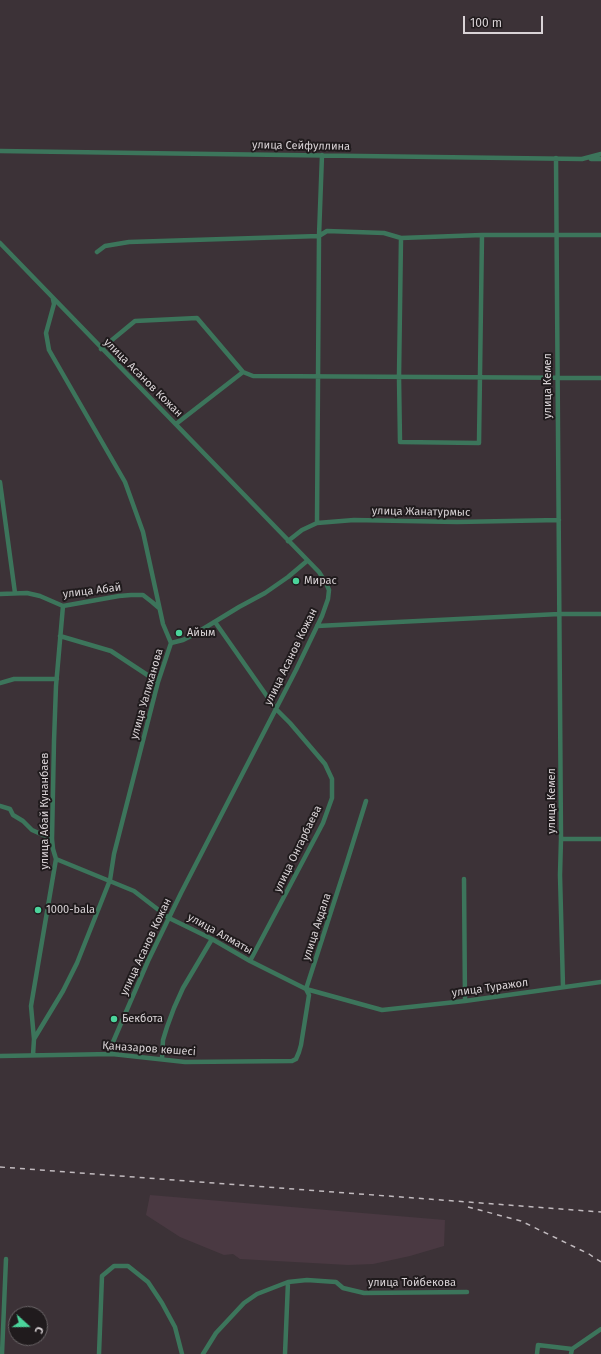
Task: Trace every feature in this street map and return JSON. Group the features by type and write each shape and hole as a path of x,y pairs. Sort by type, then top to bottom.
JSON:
{"street":[{"name":"улица Сейфуллина","path":"0,151 582,159 601,154"},
{"path":"318,523 319,236 322,155"},
{"name":"улица Кемел","path":"556,158 558,377 557,486 559,520 561,839 560,875 563,987"},
{"path":"582,159 601,159"},
{"path":"97,252 104,246 129,242 319,236 327,231 384,233 401,238 482,235 601,235"},
{"path":"401,238 399,376 400,442 479,443 482,235"},
{"name":"улица Асанов Кожан","path":"0,243 101,349 176,424 319,572 329,590 328,600 317,626 148,961 113,1042 112,1054"},
{"name":"улица Уалиханова","path":"33,1055 34,1039 63,991 77,963 110,880 114,854 158,682 171,643 163,624 142,532 125,482 48,350 46,332 54,304 52,297"},
{"path":"101,349 135,321 198,318 244,372 253,376 601,378"},
{"path":"176,424 244,372"},
{"path":"0,482 15,593"},
{"name":"улица Жанатурмыс","path":"288,541 302,530 318,523 354,520 457,522 559,520"},
{"path":"171,643 183,640 265,593 288,577 307,561"},
{"name":"улица Абай","path":"0,594 27,593 40,596 63,606 131,595 143,595 160,609"},
{"name":"улица Абай Кунанбаев","path":"34,1039 31,1006 56,859 52,839 54,741 63,606"},
{"path":"317,626 559,614 601,614"},
{"name":"улица Онгарбаева","path":"215,622 276,709 325,764 332,779 332,798 323,823 250,961"},
{"path":"60,636 111,651 158,682"},
{"path":"0,682 14,679 57,679"},
{"name":"улица Акдала","path":"296,1059 299,1052 309,995 306,989 366,801"},
{"path":"0,806 10,809 13,815 23,821 32,830 52,839"},
{"path":"561,839 601,839"},
{"name":"улица Алматы","path":"56,859 134,891 169,918 306,989 382,1010"},
{"path":"464,879 464,1001"},
{"path":"162,1059 165,1034 174,1008 183,988 212,939"},
{"name":"улица Туражол","path":"382,1010 464,1001 601,982"},
{"name":"Қаназаров көшесі","path":"0,1056 112,1054 185,1062 292,1061 296,1059"},
{"path":"2,1354 6,1259"},
{"path":"99,1354 102,1276 114,1266 128,1266 148,1282 162,1303 175,1327 182,1354"},
{"name":"улица Тойбекова","path":"204,1354 216,1333 244,1302 257,1294 288,1282 307,1280 336,1282 343,1288 364,1293 467,1292"},
{"path":"285,1354 288,1282"},
{"path":"537,1354 538,1345 571,1351 601,1329"}],"shaded area":[{"path":"150,1195 445,1220 444,1246 410,1256 373,1264 348,1265 240,1259 233,1254 224,1255 180,1237 146,1215"}],"railway":[{"path":"0,1167 601,1212"},
{"path":"468,1207 521,1221 589,1254 601,1262"}],"place":[{"name":"Мирас","path":"296,581"},
{"name":"Айым","path":"179,633"},
{"name":"1000-bala","path":"38,910"},
{"name":"Бекбота","path":"114,1019"}]}
